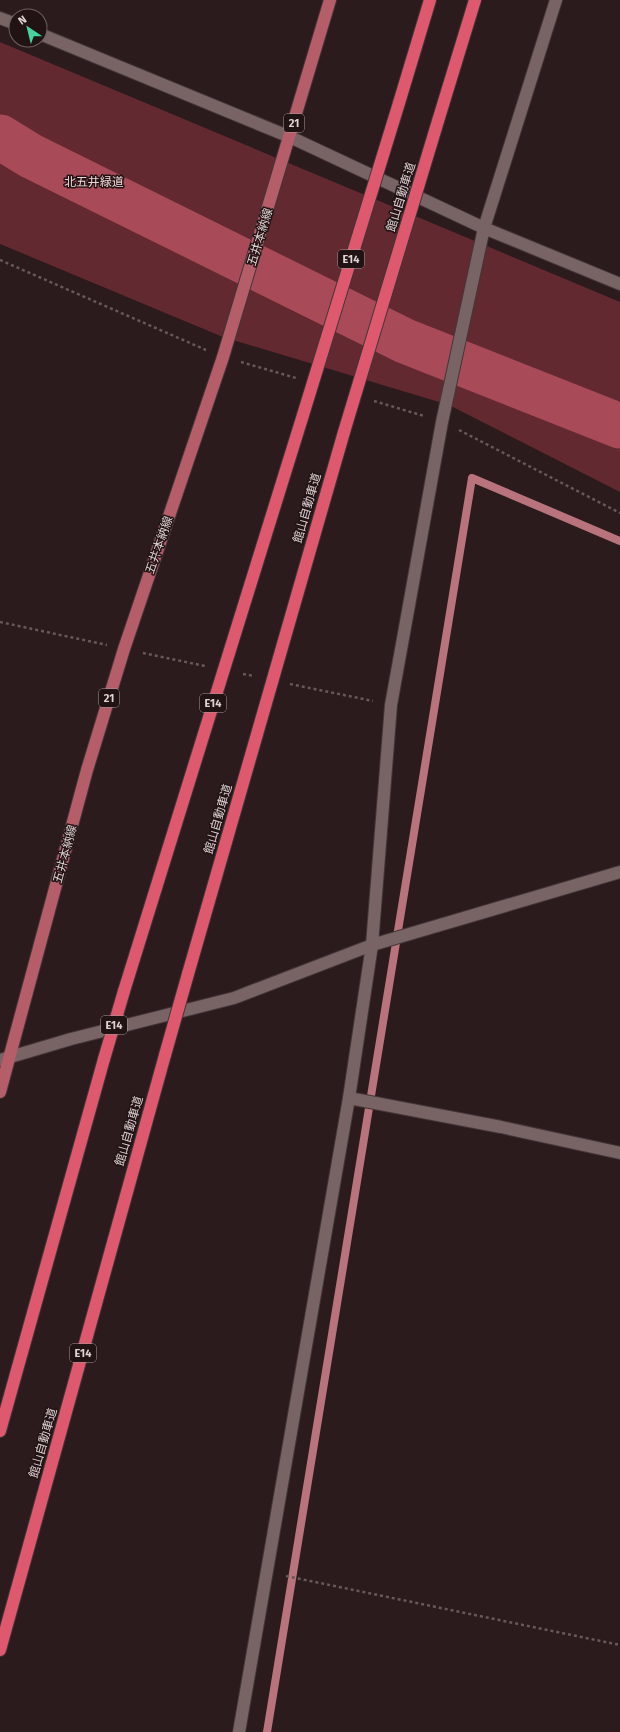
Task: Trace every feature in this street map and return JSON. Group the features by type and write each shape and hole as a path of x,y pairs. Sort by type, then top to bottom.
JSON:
{"highway":[{"name":"E14","path":"0,1431 124,991 430,0"},
{"name":"館山自動車道","path":"0,1650 165,1055 344,432 475,0"}],"main road":[{"name":"五井本納線","path":"0,1092 5,1058 87,770 124,648 223,357 330,0"}],"street":[{"path":"239,1732 349,1098 372,945 391,705 442,422 484,228 556,0"},
{"path":"48,37 290,136 484,228 620,284"},
{"path":"5,1058 71,1039 234,998 372,945 620,872"},
{"path":"349,1098 501,1127 620,1153"}],"path":[{"path":"0,260 223,357"},
{"path":"442,422 620,513"},
{"path":"0,622 124,648"},
{"path":"267,1572 620,1645"}],"green space":[{"name":"北五井緑道","path":"0,42 8,45 8,48 14,48 620,302 620,492 449,405 223,337 0,244"}],"waterway":[{"path":"0,137 31,156 405,341 620,426"},
{"path":"267,1732 472,478 620,541"}]}
